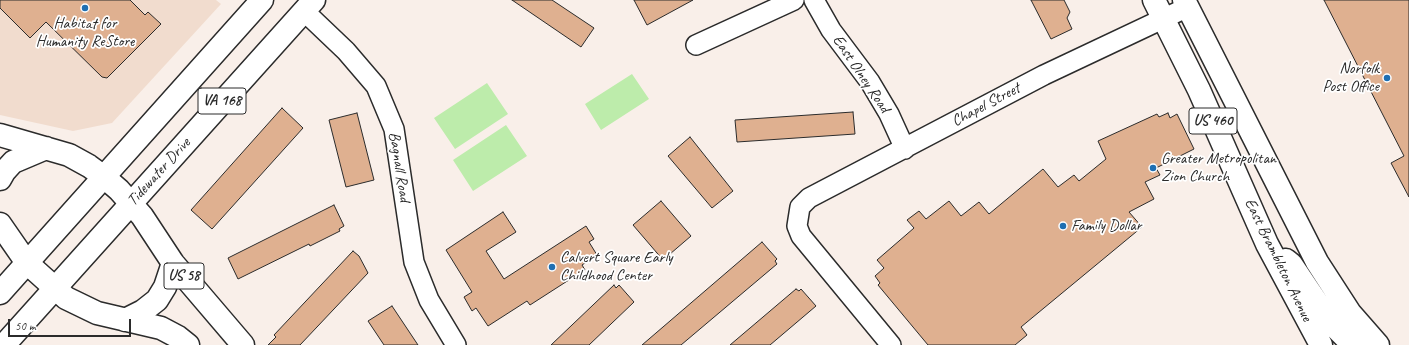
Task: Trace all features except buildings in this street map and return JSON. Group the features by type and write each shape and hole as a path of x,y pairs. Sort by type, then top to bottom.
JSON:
{"main road":[{"name":"VA 168","path":"0,293 262,0"},
{"name":"East Brambleton Avenue","path":"1186,4 1317,262 1350,313 1378,345"},
{"name":"Tidewater Drive","path":"4,345 309,6"},
{"name":"East Brambleton Avenue","path":"1158,9 1199,90 1267,244 1321,345"},
{"name":"US 58","path":"0,134 68,155 89,166 104,177 131,203 152,230 173,263 243,345"},
{"path":"0,179 13,162 46,148"},
{"path":"0,224 27,263 55,288 83,308 108,317 161,328 178,337 188,345"},
{"path":"1267,244 1291,264 1330,322 1353,345"},
{"path":"125,320 143,311 158,300 166,287 173,263"}],"street":[{"path":"696,45 794,0"},
{"name":"East Olney Road","path":"814,0 830,30 870,82 889,114 905,149"},
{"name":"Chapel Street","path":"891,345 800,236 797,226 797,218 800,207 809,198 1044,75 1158,9 1186,4"},
{"name":"Bagnall Road","path":"309,6 376,86 394,129 414,262 429,300 456,345"}],"shaded area":[{"path":"0,0 216,0 221,4 112,123 73,131 0,115"}],"green space":[{"path":"632,74 649,99 601,130 585,104"},
{"path":"487,83 508,114 455,149 434,118"},
{"path":"506,125 527,156 473,191 453,160"}],"place":[{"name":"Habitat for Humanity ReStore","path":"85,8"},
{"name":"Norfolk Post Office","path":"1387,78"},
{"name":"Greater Metropolitan Zion Church","path":"1153,168"},
{"name":"Family Dollar","path":"1063,226"},
{"name":"Calvert Square Early Childhood Center","path":"552,267"}]}
